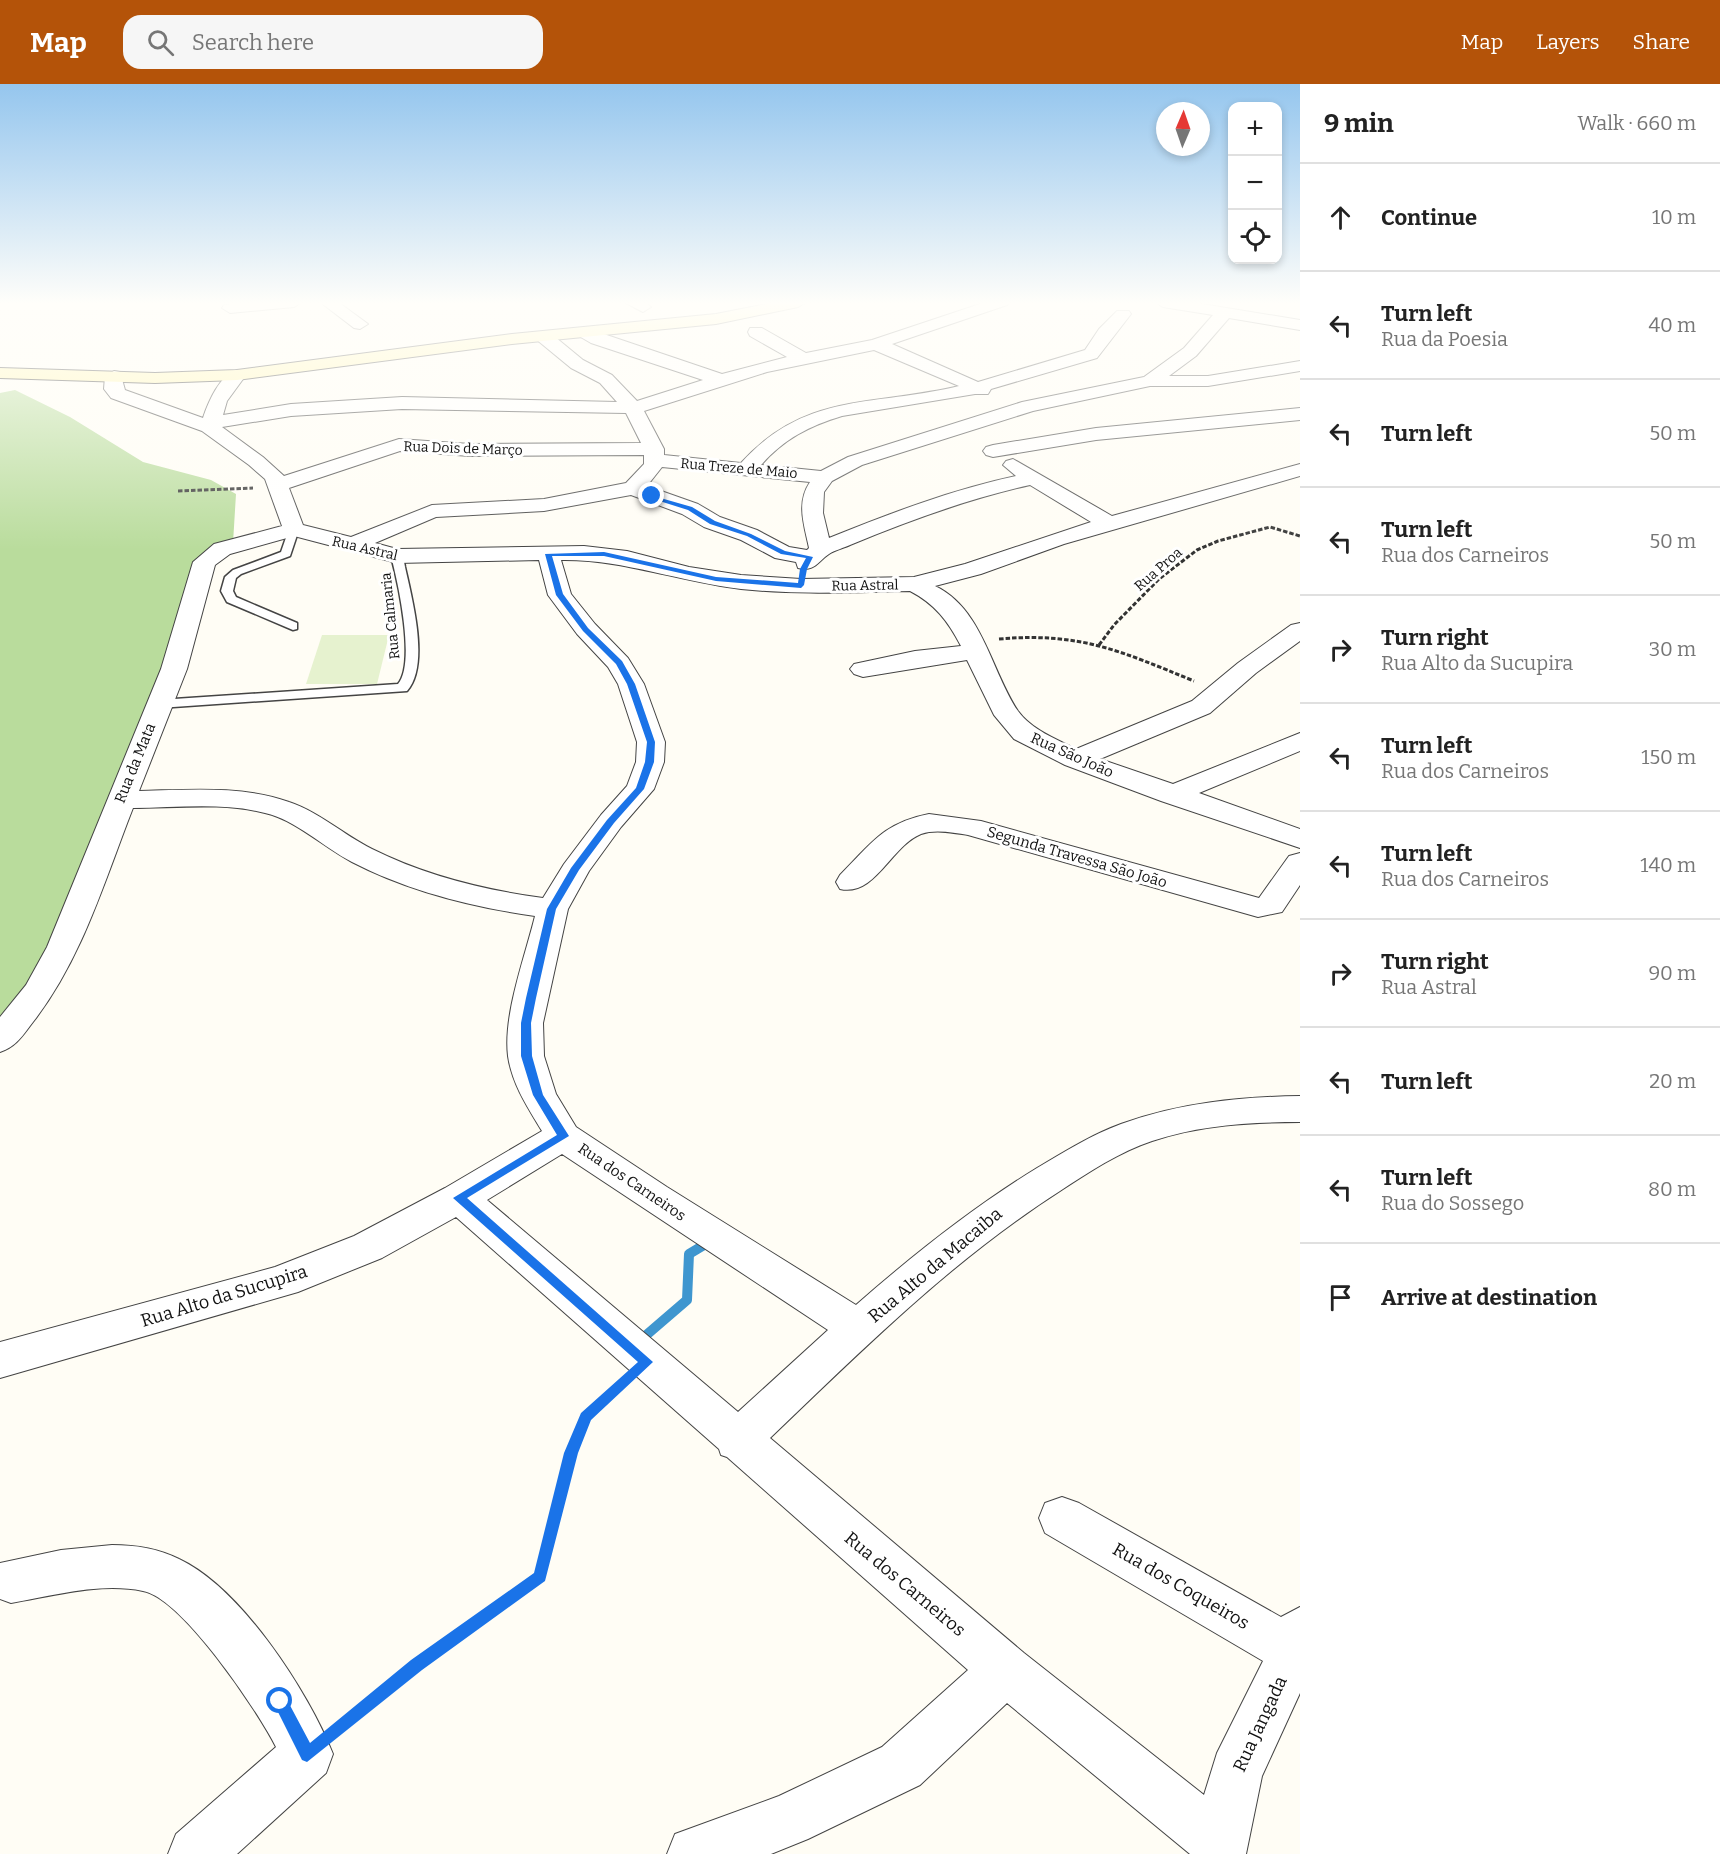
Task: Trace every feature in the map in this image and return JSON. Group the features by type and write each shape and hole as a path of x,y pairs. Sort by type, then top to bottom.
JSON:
{"street":[{"path":"113,385 113,389 118,394 210,425 268,471 278,485 294,530"},
{"path":"210,425 218,401 230,385"},
{"path":"611,385 633,408 654,454 644,478 633,488"},
{"path":"210,425 291,410 402,403 633,408 702,385"},
{"path":"969,385 1029,406"},
{"path":"747,468 769,442 793,426 807,420 856,407 949,394 983,385"},
{"path":"801,585 803,569 816,553 812,513 814,492 824,477 855,461 1029,406 1133,385"},
{"path":"993,451 1107,433 1300,414"},
{"path":"956,428 1032,478 1109,524"},
{"name":"Rua Dois de Março","path":"278,485 399,445 470,450 654,454"},
{"name":"Rua Treze de Maio","path":"654,454 824,477"},
{"path":"1290,473 1300,488"},
{"name":"Rua Astral","path":"294,530 397,556 604,554 716,579 801,585 914,584 973,569 1056,539 1290,473"},
{"path":"354,544 443,509 521,508 633,488 690,509 712,522 749,535 783,553 816,553 929,505 1032,478"},
{"name":"Rua da Mata","path":"0,1040 40,990 63,946 174,669 204,562 222,549 294,530"},
{"name":"Rua dos Carneiros","path":"548,554 560,595 586,629 619,663 631,684 651,742 650,762 640,789 610,821 575,870 552,909 526,1023 526,1056 538,1095 563,1136 653,1197 859,1328"},
{"name":"Rua São João","path":"914,584 946,603 959,618 1015,726 1075,759 1300,839"},
{"path":"1075,759 1201,707 1247,668 1300,630"},
{"path":"863,669 973,646"},
{"path":"1172,795 1300,741"},
{"path":"121,800 231,802 280,808 362,856 430,884 498,902 552,909"},
{"name":"Segunda Travessa São João","path":"851,882 901,831 923,823 971,827 1258,908 1271,905 1300,862"},
{"name":"Rua Alto da Macaiba","path":"737,1441 859,1328 980,1223 1040,1184 1108,1144 1148,1128 1203,1117 1299,1110"},
{"name":"Rua Alto da Sucupira","path":"0,1360 284,1281 368,1247 459,1198 563,1136"},
{"name":"Rua dos Carneiros","path":"459,1198 737,1441 1220,1849"},
{"name":"Rua dos Coqueiros","path":"1062,1518 1298,1645"},
{"path":"11,1581 102,1566 148,1569 170,1577 200,1603 259,1671 280,1701 307,1754 196,1854"},
{"name":"Rua Jangada","path":"1220,1849 1236,1772 1298,1645"},
{"path":"694,1854 789,1820 901,1766 1006,1670"}],"lane":[{"path":"293,627 231,599 227,591 231,577 237,572 286,554 294,530"},
{"name":"Rua Calmaria","path":"159,704 402,688 407,683 411,672 403,582 397,556"}],"path":[{"path":"178,491 278,485"},
{"name":"Rua Proa","path":"1099,645 1114,625 1159,579 1197,550 1262,529 1283,530 1300,536"},
{"path":"973,646 1058,637 1099,645 1222,691"},
{"path":"307,1754 416,1665 540,1576 571,1453 586,1417 646,1362"}],"green space":[{"path":"15,390 70,417 143,462 211,480 236,494 233,543 203,553 63,944 0,1036 0,393"},
{"path":"322,635 389,635 377,684 306,684"}],"waterway":[{"path":"644,1337 687,1300 689,1254 709,1242"}],"route":[{"path":"280,1701 307,1754 416,1665 540,1576 571,1453 586,1417 646,1362 459,1198 563,1136 538,1095 526,1056 526,1023 531,998 552,909 575,870 610,821 640,789 650,762 651,742 631,684 619,663 586,629 560,595 548,554 604,554 716,579 801,585 803,569 810,557 783,553 749,535 712,522 679,504 652,496"}]}
